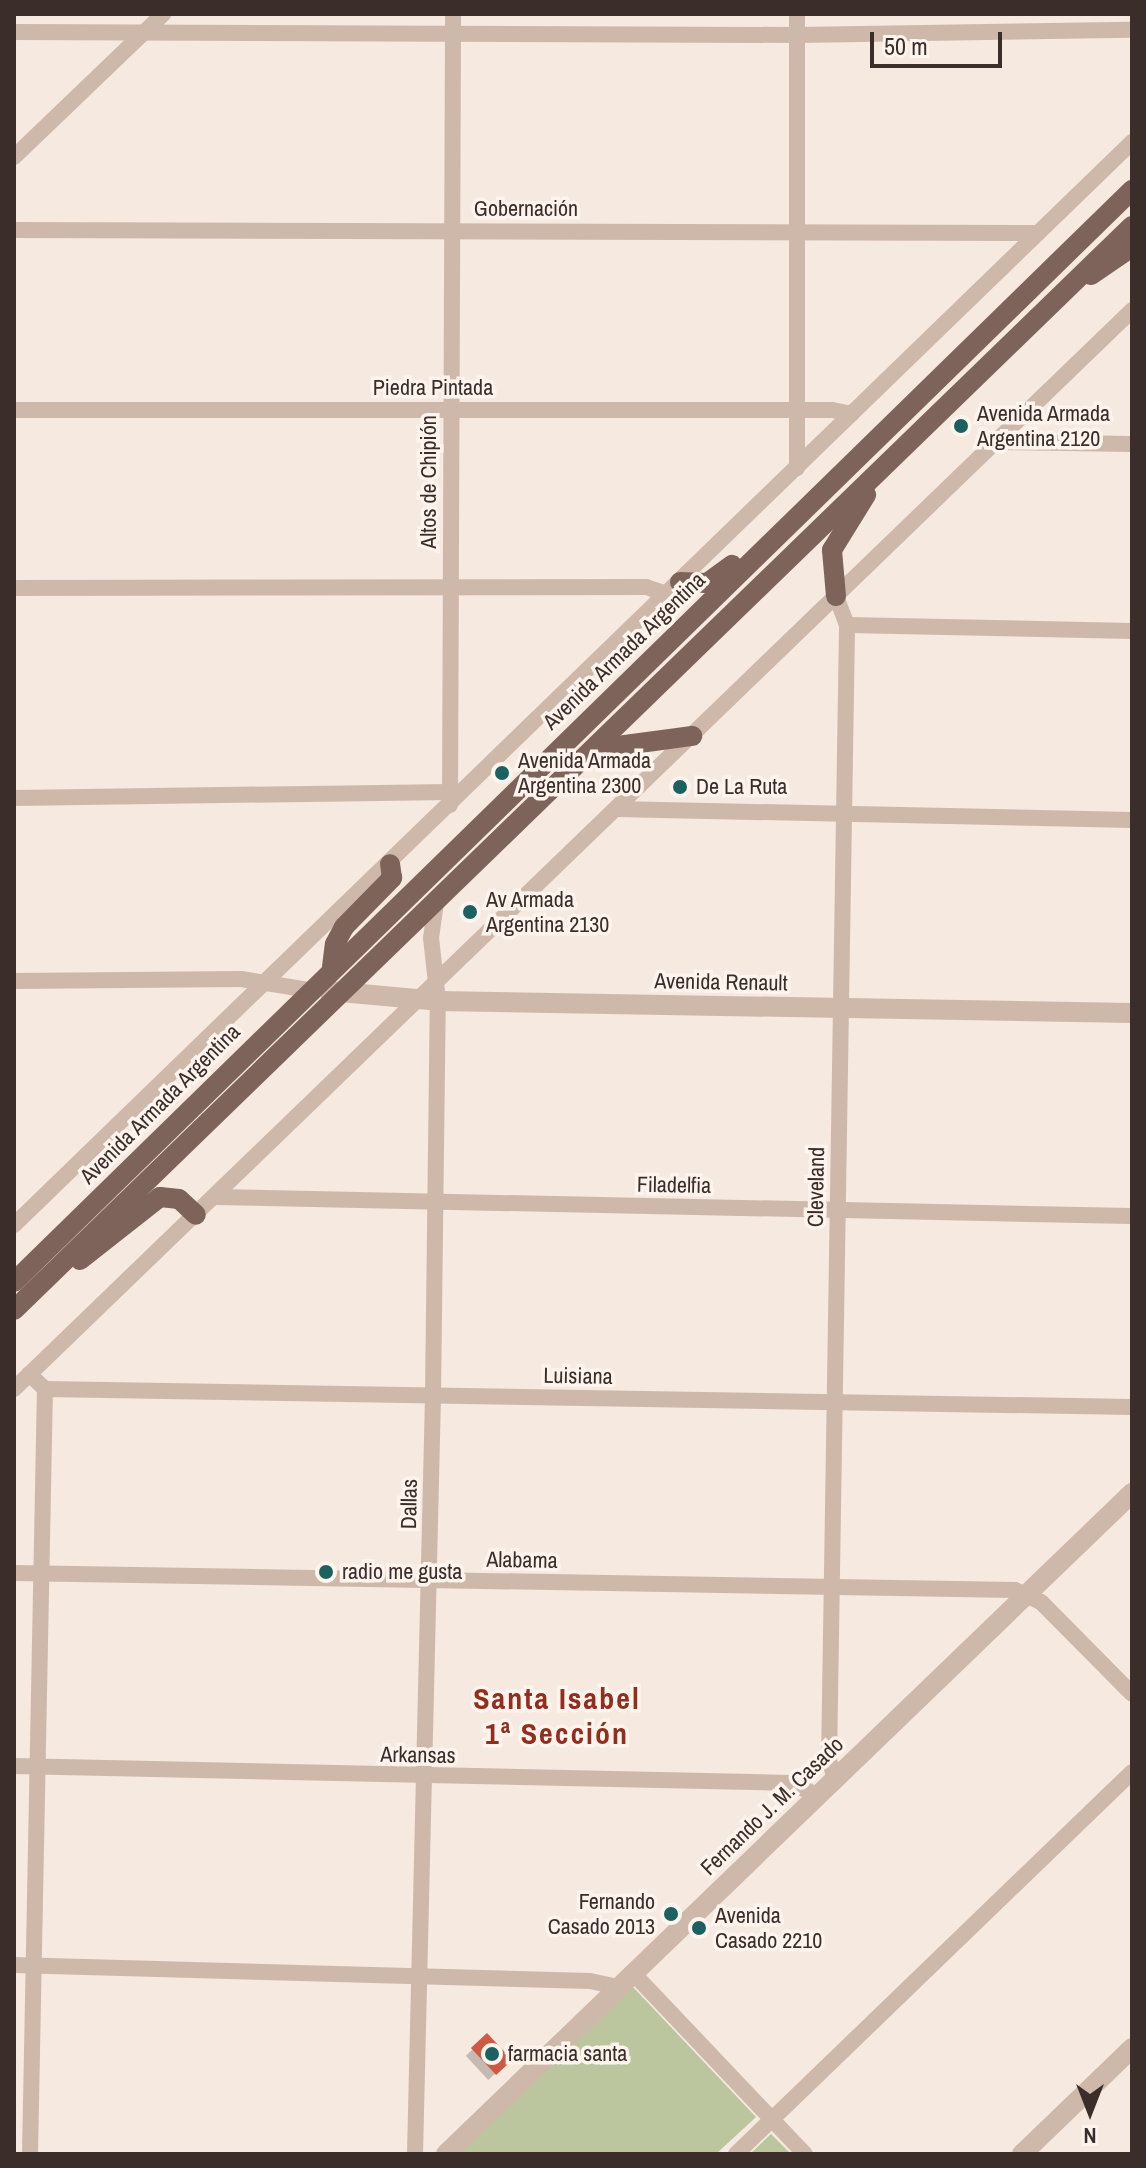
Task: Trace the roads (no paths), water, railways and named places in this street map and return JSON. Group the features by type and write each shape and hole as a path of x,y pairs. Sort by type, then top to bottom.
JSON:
{"main road":[{"name":"Avenida Armada Argentina","path":"14,1282 332,967 1132,190"},
{"name":"Avenida Armada Argentina","path":"14,1310 1132,226"},
{"path":"1069,286 1132,247"},
{"path":"836,596 832,550 878,472"},
{"path":"674,588 696,586 719,577 786,516 828,487"},
{"path":"578,763 625,745 692,736"},
{"path":"332,967 335,944 344,927 392,878 390,864"},
{"path":"57,1267 80,1260 160,1197 179,1199 196,1215"}],"street":[{"path":"14,157 163,14"},
{"name":"Altos de Chipión","path":"450,798 453,14"},
{"path":"797,14 797,468"},
{"path":"14,32 146,30 797,35 1132,30"},
{"name":"Avenida Armada Argentina","path":"14,1225 390,864 450,798 674,588 1132,142"},
{"name":"Gobernación","path":"14,230 1038,233"},
{"path":"14,1389 432,994 616,809 1132,310"},
{"name":"Piedra Pintada","path":"14,410 797,410 852,414"},
{"path":"995,442 1132,444"},
{"path":"14,588 674,588"},
{"name":"Cleveland","path":"835,1778 829,1761 847,625 836,596"},
{"path":"847,625 1132,631"},
{"path":"14,798 450,798"},
{"path":"616,809 1132,820"},
{"name":"Dallas","path":"415,2154 430,1580 435,1202 431,938 436,903"},
{"path":"14,981 241,979 310,990"},
{"name":"Avenida Renault","path":"310,990 841,1008 1132,1013"},
{"name":"Filadelfia","path":"215,1197 1132,1216"},
{"path":"29,1374 45,1389 30,2154"},
{"name":"Luisiana","path":"45,1389 1132,1407"},
{"name":"Fernando J. M. Casado","path":"446,2154 1132,1493"},
{"name":"Alabama","path":"14,1573 1028,1593"},
{"path":"1028,1593 1132,1694"},
{"name":"Arkansas","path":"14,1766 791,1783 817,1795"},
{"path":"736,2154 1132,1772"},
{"path":"14,1965 626,1980 805,2154"},
{"path":"1022,2154 1132,2048"}],"place":[{"name":"Avenida Armada Argentina 2120","path":"961,426"},
{"name":"Avenida Armada Argentina 2300","path":"502,773"},
{"name":"De La Ruta","path":"680,787"},
{"name":"Av Armada Argentina 2130","path":"470,912"},
{"name":"radio me gusta","path":"326,1572"},
{"name":"Fernando Casado 2013","path":"671,1914"},
{"name":"Avenida Casado 2210","path":"699,1928"},
{"name":"farmacia santa","path":"492,2054"}],"district":[{"name":"Santa Isabel 1ª Sección","path":"557,1715"}]}
